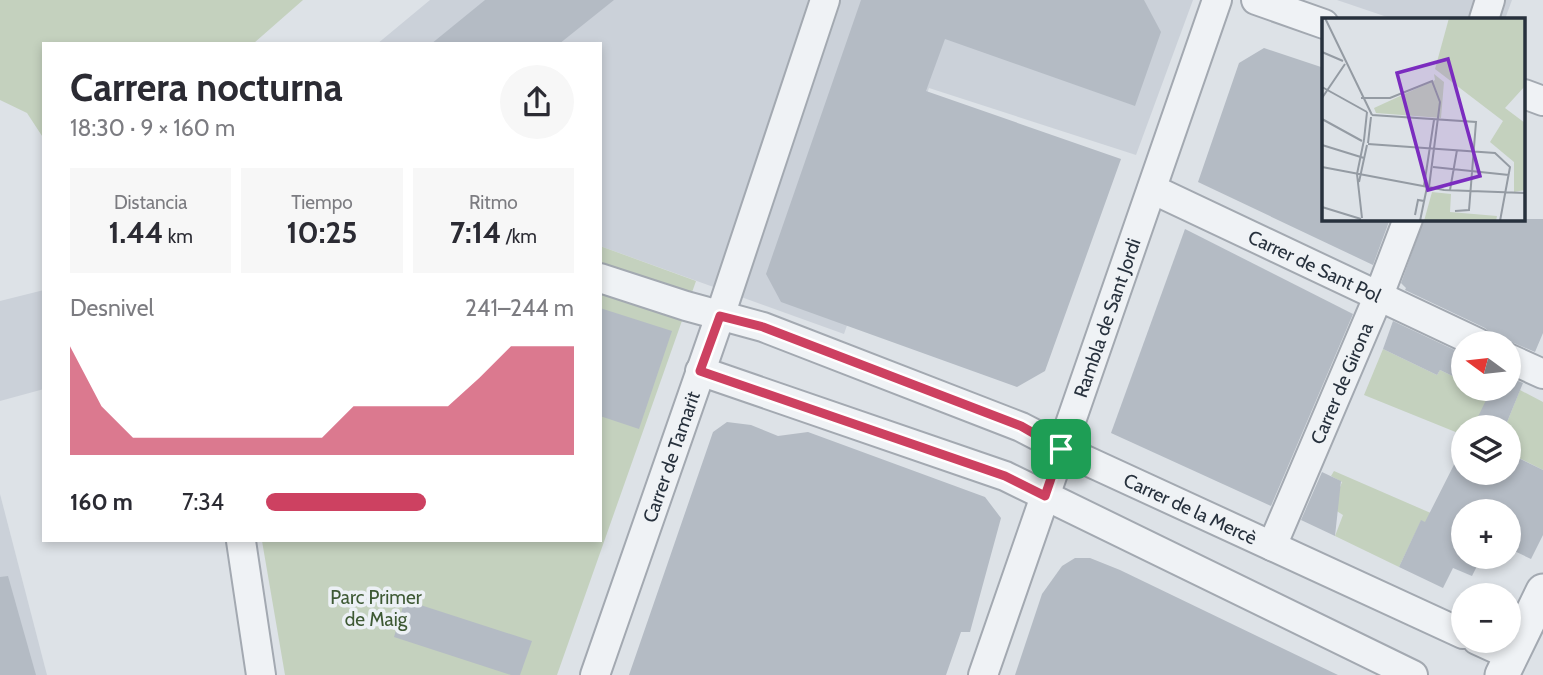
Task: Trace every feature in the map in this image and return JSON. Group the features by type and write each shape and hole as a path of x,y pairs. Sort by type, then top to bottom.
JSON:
{"street":[{"name":"Carrer de Tamarit","path":"595,675 720,316 825,0"},
{"name":"Rambla de Sant Jordi","path":"983,675 1217,0"},
{"path":"1256,0 1322,23"},
{"path":"1484,18 1490,0"},
{"path":"1526,95 1543,101"},
{"name":"Carrer de Sant Pol","path":"1152,189 1453,331"},
{"name":"Carrer de Girona","path":"1272,546 1379,295 1408,220"},
{"name":"Carrer de la Mercè","path":"602,279 763,327 1021,426 1061,449 1451,628"},
{"path":"1521,364 1543,374"},
{"path":"700,371 1005,476 1413,675"},
{"path":"241,542 261,675"},
{"path":"1492,653 1507,666 1543,591"}],"shaded area":[{"path":"430,0 1193,0 1136,155 929,88 844,334 602,247 602,42 379,42"},
{"path":"1337,0 1512,0 1505,18 1390,18"},
{"path":"42,290 42,390 0,401 0,301"},
{"path":"0,494 47,675 0,675"}],"green space":[{"path":"0,0 303,0 255,42 42,42 42,136 27,113 0,100"},
{"name":"Parc Primer de Maig","path":"602,247 696,281 557,675 285,675 262,542 602,542"},
{"path":"1383,349 1437,375 1440,370 1451,375 1451,401 1488,401 1481,415 1451,415 1451,430 1364,395"},
{"path":"1521,391 1543,402 1543,470 1521,459 1521,415 1510,415 1516,401 1521,401"},
{"path":"1334,471 1433,514 1428,523 1421,521 1399,567 1335,536 1343,515 1332,508 1342,482 1331,476"}],"building":[{"path":"485,0 614,0 562,42 433,42"},
{"path":"861,0 1144,0 1161,32 1135,106 945,39 926,91 1121,159 1045,371 1017,387 781,302 766,274"},
{"path":"1264,48 1322,67 1322,220 1390,220 1373,265 1198,182 1239,63"},
{"path":"1543,219 1543,333 1535,352 1521,346 1521,331 1488,331 1405,290 1401,283 1424,220"},
{"path":"1185,229 1353,314 1271,506 1111,433"},
{"path":"602,309 672,331 639,429 602,417"},
{"path":"1393,321 1451,348 1451,375 1440,370 1437,375 1383,349"},
{"path":"1486,401 1516,401 1510,415 1479,415"},
{"path":"727,422 751,425 778,436 808,432 985,497 1001,518 970,632 961,632 946,675 629,675 713,432"},
{"path":"1521,459 1543,470 1543,535 1531,559 1521,554 1521,499 1451,499 1452,569 1443,588 1399,567 1421,520 1425,522 1451,471 1451,485 1521,485"},
{"path":"1322,472 1341,481 1335,536 1301,520"},
{"path":"1075,558 1090,558 1120,570 1338,675 1015,675 1042,594 1062,566"},
{"path":"1455,569 1476,569 1472,576"},
{"path":"8,576 36,675 0,675 0,577"},
{"path":"405,600 532,641 520,675 511,675 394,637"}],"route":[{"path":"720,316 763,327 1021,426 1061,449 1045,496 1005,476 700,371 720,316"}]}
